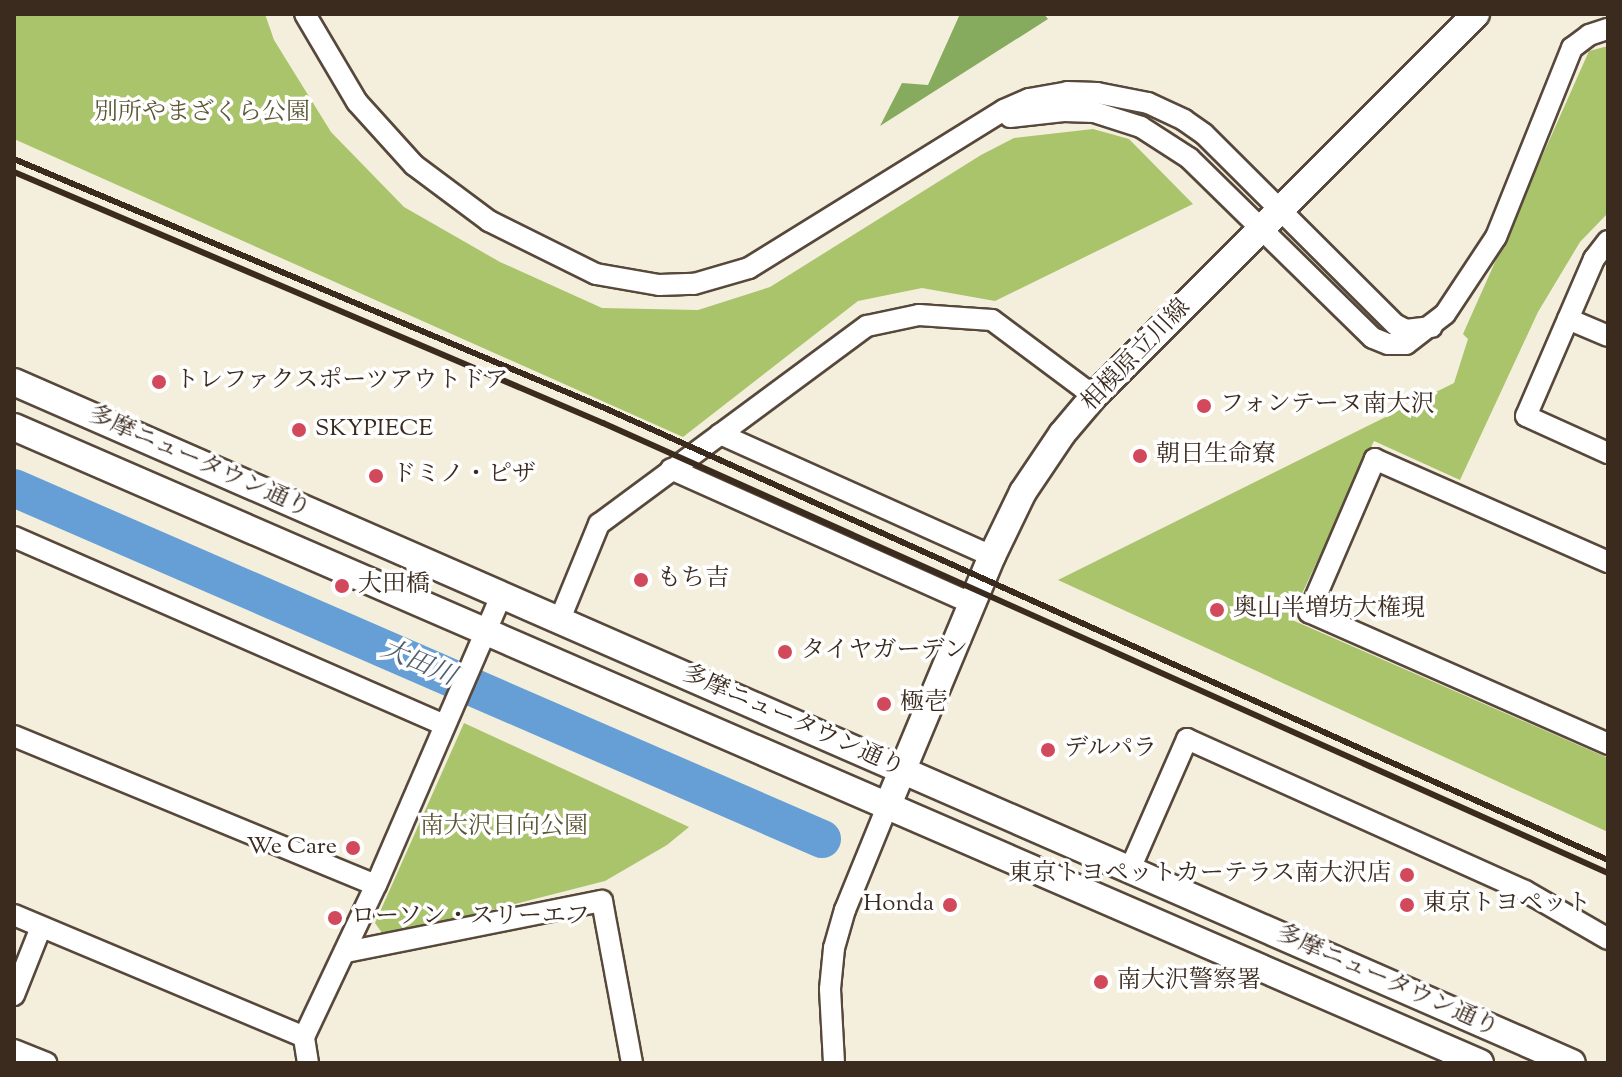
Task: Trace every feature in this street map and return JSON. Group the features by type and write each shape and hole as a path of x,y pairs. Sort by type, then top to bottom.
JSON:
{"main road":[{"name":"相模原立川線","path":"887,807 992,556 1037,469 1094,396 1476,14"},
{"name":"多摩ニュータウン通り","path":"14,382 1572,1063"},
{"name":"多摩ニュータウン通り","path":"14,427 1480,1063"}],"street":[{"path":"305,14 357,102 414,165 489,221 576,267 619,280 694,284 749,268 983,124 1029,99 1067,92 1125,96 1167,111 1204,134 1396,325 1406,330 1432,327"},
{"path":"983,124 1032,113 1064,111 1119,118 1141,127 1189,158 1373,338 1388,344 1406,344 1432,327 1458,298 1496,237 1572,48 1589,35 1608,29"},
{"path":"1608,241 1594,259 1526,416 1608,453"},
{"path":"560,619 599,524 867,326 919,315 992,320 1094,396"},
{"path":"1568,319 1608,336"},
{"path":"720,434 992,556"},
{"path":"1608,562 1375,459 1309,612 1608,744"},
{"path":"671,469 973,604"},
{"path":"14,537 448,717"},
{"path":"308,1063 304,1037 376,885 501,596"},
{"path":"14,736 376,885"},
{"path":"1130,869 1187,739 1525,891 1608,939"},
{"path":"834,1063 830,989 834,948 845,910 887,807"},
{"path":"346,952 602,901 632,1063"},
{"path":"14,915 304,1037"},
{"path":"14,995 41,927"},
{"path":"14,1050 46,1063"}],"green space":[{"name":"別所やまざくら公園","path":"14,14 265,14 274,40 331,132 404,207 500,262 602,308 698,310 770,287 981,155 1014,138 1093,129 1129,139 1193,204 995,301 922,288 858,301 683,437 14,139"},
{"path":"960,14 1044,14 1048,19 880,126 902,83 928,85"},
{"path":"1608,46 1608,213 1580,242 1538,312 1460,480 1374,441 1290,619 1608,758 1608,832 1058,580 1454,383 1468,339 1463,334 1589,51"},
{"name":"南大沢日向公園","path":"464,723 689,827 667,845 605,881 385,937 375,923"}],"waterway":[{"name":"大田川","path":"14,488 822,839"}],"railway":[{"path":"14,159 609,410 1608,860"},
{"path":"14,172 603,423 1608,873"}],"place":[{"name":"トレファクスポーツアウトドア","path":"159,382"},
{"name":"フォンテーヌ南大沢","path":"1204,406"},
{"name":"SKYPIECE","path":"299,430"},
{"name":"朝日生命寮","path":"1140,456"},
{"name":"ドミノ・ピザ","path":"376,476"},
{"name":"もち吉","path":"641,580"},
{"name":"大田橋","path":"342,586"},
{"name":"奥山半増坊大権現","path":"1217,610"},
{"name":"タイヤガーデン","path":"785,652"},
{"name":"極壱","path":"884,704"},
{"name":"デルパラ","path":"1048,750"},
{"name":"We Care","path":"353,848"},
{"name":"東京トヨペットカーテラス南大沢店","path":"1407,875"},
{"name":"Honda","path":"950,905"},
{"name":"東京トヨペット","path":"1407,905"},
{"name":"ローソン・スリーエフ","path":"335,918"},
{"name":"南大沢警察署","path":"1101,982"}]}
